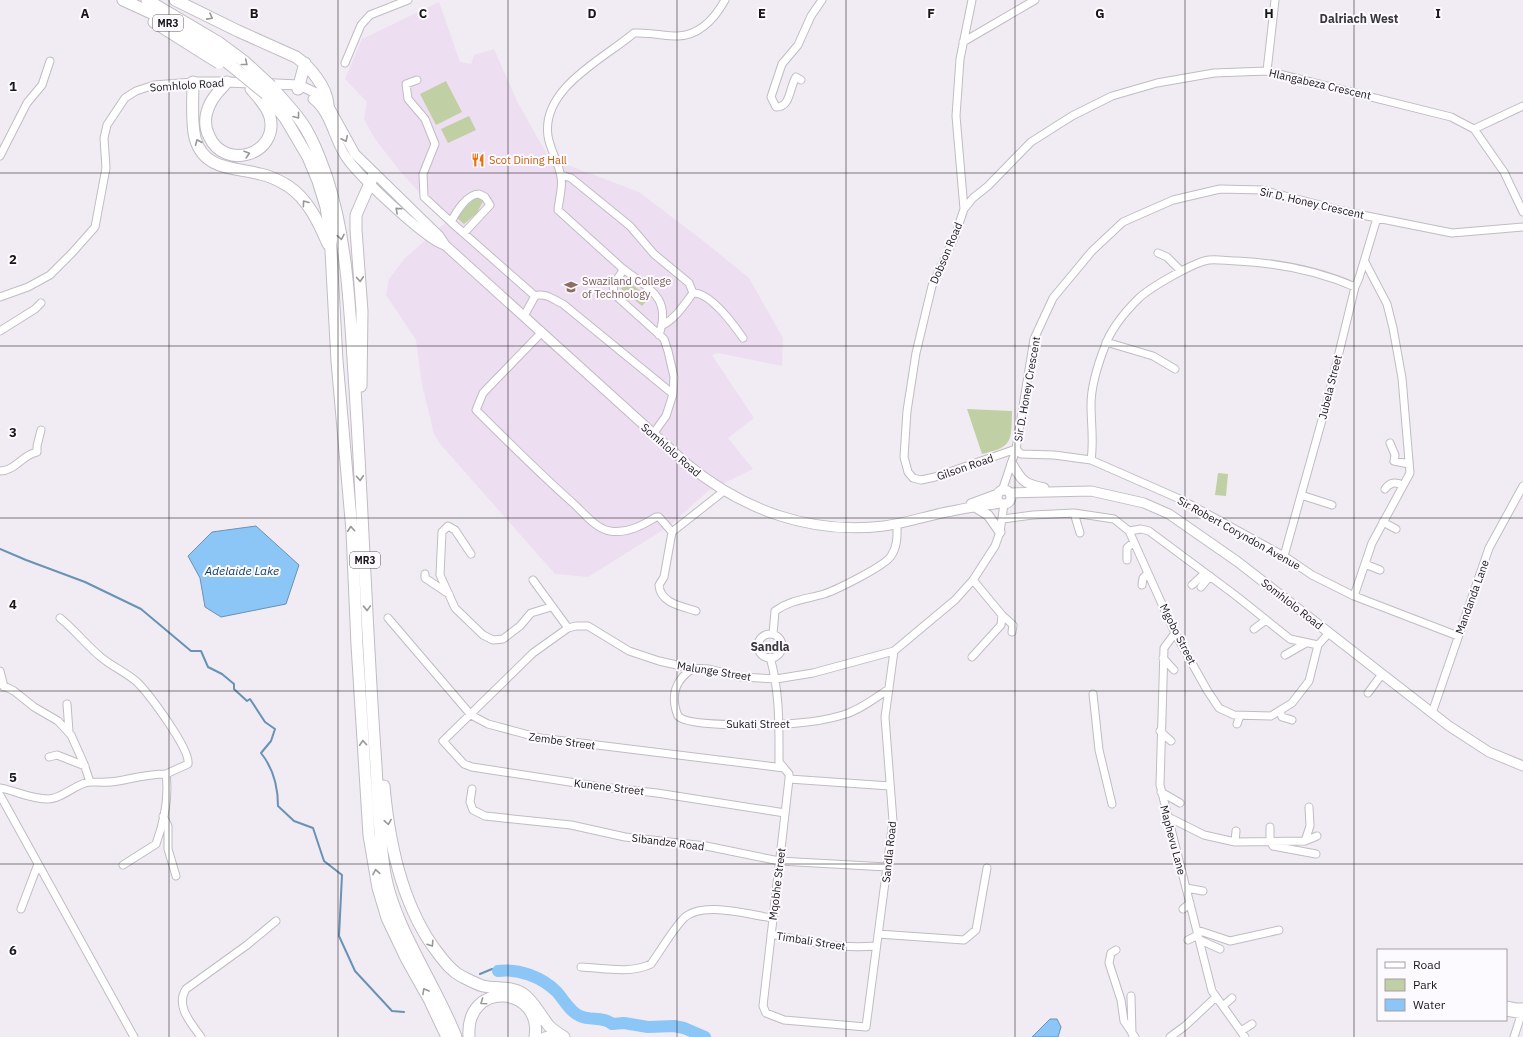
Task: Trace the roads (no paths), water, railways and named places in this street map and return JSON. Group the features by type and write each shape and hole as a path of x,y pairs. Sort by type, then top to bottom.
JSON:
{"highway":[{"name":"MR3","path":"122,0 158,16 211,48 245,62 268,90 299,140 318,181 326,207 330,233 337,361 352,532 357,652 369,835 378,888 387,918 445,1033"},
{"name":"MR3","path":"147,0 211,48"},
{"path":"175,0 238,31 285,51 305,63 325,92 328,105"},
{"path":"211,48 220,64 251,89 265,107 270,117 270,129 265,143 256,151 243,156 234,156 222,152 214,145 206,130 210,105 227,82"},
{"path":"296,86 305,63"},
{"path":"193,82 195,138 205,155 221,166 260,174 289,187 311,211 331,250"},
{"name":"MR3","path":"268,90 299,117 310,138 326,176 333,199 348,277 372,729 381,842 386,878 396,911 456,1037"},
{"path":"359,462 362,311 356,215 372,179"},
{"path":"372,729 381,757 386,806 397,865 413,910 429,941 445,963 459,975 483,986 505,988 521,993 531,1001 551,1028 563,1037"},
{"path":"469,1037 470,1020 477,1007 492,996 503,995 517,1000 530,1011 535,1021 534,1037"}],"main road":[{"name":"Somhlolo Road","path":"193,82 227,82 296,86 316,93 328,105 351,149 372,179"},
{"name":"Somhlolo Road","path":"296,86 319,104 345,156 439,236 445,245 653,434 704,479 724,491 756,508 805,523 864,528 897,524 1004,497 1047,491 1091,491 1112,494 1144,503 1169,514 1238,562 1432,713 1489,752 1523,766"},
{"path":"1011,467 1024,482 1047,491"},
{"name":"Somhlolo Road","path":"953,510 974,507 1004,497"},
{"path":"974,507 988,515 1000,532"},
{"path":"544,1037 552,1035 563,1037"}],"street":[{"path":"345,63 361,25 370,15 391,3 408,0"},
{"path":"659,335 663,325 662,303 656,294 622,268 558,210 561,175 548,134 549,121 553,107 562,91 574,78 634,33 679,36 698,30 715,18 725,0"},
{"path":"801,80 796,77 787,104 782,107 776,107 771,97 782,64 798,46 811,16 822,0"},
{"name":"Dobson Road","path":"913,478 908,472 904,457 907,411 916,353 932,286 955,236 964,209 956,116 964,42 972,0"},
{"path":"964,42 1035,0"},
{"path":"1267,71 1275,0"},
{"path":"0,156 27,103 42,85 50,61"},
{"name":"Hlangabeza Crescent","path":"964,209 973,198 988,186 1031,142 1072,116 1112,96 1157,83 1214,73 1267,71 1451,117 1474,129 1504,172 1523,212"},
{"path":"418,80 406,84 408,99 424,119 435,144 423,174 424,197 535,296"},
{"name":"Somhlolo Road","path":"0,297 28,287 50,275 95,227 106,168 104,138 107,125 125,98 136,91 154,85 193,82"},
{"path":"1474,129 1523,106"},
{"path":"561,175 571,178 630,226 654,254 689,283 693,293"},
{"name":"Sir D. Honey Crescent","path":"1004,497 1016,449 1034,339 1053,298 1092,251 1123,222 1173,200 1220,189 1262,190 1377,218 1452,233 1523,227"},
{"path":"451,222 456,213 472,196 480,194 485,197 490,205 464,233"},
{"name":"Jubela Street","path":"1284,556 1328,397 1355,287 1360,278 1377,218"},
{"path":"1158,253 1167,257 1181,271"},
{"path":"1091,460 1093,446 1091,404 1096,375 1106,342 1118,322 1138,298 1181,271 1208,260 1251,262 1296,267 1330,276 1355,287"},
{"path":"1354,596 1372,543 1410,473 1402,378 1393,328 1387,304 1365,262"},
{"path":"622,268 622,272 613,285 614,294 664,339 674,377 673,394 666,416 661,426 653,434"},
{"path":"663,325 670,321 693,293"},
{"path":"693,293 704,295 728,319 744,338"},
{"path":"524,316 535,296 542,294 563,304 673,394"},
{"path":"0,331 35,309 41,303"},
{"path":"542,332 483,393 476,410 534,468 596,524 610,531 621,532 634,529 656,517 659,517 672,532"},
{"path":"1106,342 1153,356 1174,369"},
{"path":"0,471 8,471 29,453 37,452 41,430"},
{"path":"1390,443 1395,456 1394,461 1409,464"},
{"name":"Gilson Road","path":"913,478 922,480 935,477 1016,449"},
{"name":"Sir Robert Coryndon Avenue","path":"1016,449 1021,454 1054,455 1091,460 1182,500 1284,556 1312,575 1354,596 1458,636"},
{"path":"1385,489 1388,485 1396,482 1403,485"},
{"name":"Mandanda Lane","path":"1432,713 1490,548 1523,486"},
{"path":"696,611 672,603 665,599 659,591 659,585 664,578 672,532 724,491"},
{"path":"1301,495 1332,505"},
{"name":"Malunge Street","path":"443,741 472,715 533,653 568,628 588,626 629,651 659,661 694,668 709,669 742,677 776,679 813,673 894,651 955,600 973,580 995,546 1003,519 1004,497"},
{"path":"1074,513 1080,533"},
{"name":"Mgobo Street","path":"1003,519 1033,515 1074,513 1114,519 1129,531 1175,633 1219,708 1234,715 1271,716 1292,703 1309,681 1318,645 1329,633"},
{"path":"1383,522 1396,529"},
{"path":"773,634 775,611 785,604 825,594 850,584 890,558 896,546 897,524"},
{"path":"471,554 455,530 448,526 445,527 442,532 440,575 455,608 483,635 493,640 503,639 520,626 531,613 551,607"},
{"path":"1129,531 1141,529 1149,531 1290,639 1318,645"},
{"path":"1127,560 1127,548 1134,542"},
{"path":"1365,564 1380,570"},
{"path":"1142,585 1143,578 1148,573"},
{"path":"425,574 425,578 449,594"},
{"path":"1192,585 1207,574"},
{"path":"1201,587 1207,574"},
{"path":"533,580 551,607 568,628"},
{"path":"973,580 1013,626 1012,632"},
{"path":"972,657 1001,625 1002,615"},
{"path":"0,788 12,790 34,798 49,799 58,797 90,782 117,781 145,774 166,774 183,768 188,764 189,759 181,742 155,702 136,681 102,658 60,618"},
{"name":"Zembe Street","path":"388,618 472,715 488,724 540,738 784,768"},
{"path":"1254,629 1266,620"},
{"name":"Maphevu Lane","path":"1175,633 1164,648 1160,731 1160,785 1166,816 1167,833 1186,888 1211,993 1223,1006 1243,1034"},
{"path":"773,634 780,639 782,647 778,655 770,657 762,654 758,646 764,635 773,634"},
{"path":"1285,655 1306,643"},
{"name":"Sandla Road","path":"866,1028 893,821 885,728 894,651"},
{"path":"770,657 776,679 779,724 779,762 789,774 789,779 890,786"},
{"path":"1163,658 1174,670"},
{"name":"Sukati Street","path":"694,668 680,679 676,686 674,701 676,712 680,719 693,722 729,724 779,724 811,722 846,714 889,689"},
{"path":"0,671 2,685 14,691 34,707 58,721 69,732"},
{"path":"1368,693 1382,674"},
{"path":"1093,694 1099,750 1112,804"},
{"path":"66,704 69,732 85,766 90,782"},
{"path":"1280,711 1282,717 1292,720"},
{"path":"1237,724 1240,716"},
{"path":"1160,731 1171,741"},
{"name":"Kunene Street","path":"443,741 464,764 472,767 785,813"},
{"path":"49,757 57,755 85,766"},
{"path":"123,865 156,844 163,816 167,783 166,774"},
{"name":"Mqobhe Street","path":"789,779 763,1000 766,1013 784,1020 866,1028"},
{"name":"Sibandze Road","path":"472,789 470,802 473,810 485,816 571,825 625,836 706,846 780,861 887,867"},
{"path":"1161,792 1180,803"},
{"path":"0,795 134,1037"},
{"path":"1305,841 1310,826 1308,807"},
{"path":"163,816 168,826 168,849 176,876"},
{"path":"1166,816 1204,835 1235,842 1305,841 1317,836"},
{"path":"1270,827 1270,841 1273,846 1316,854"},
{"path":"1235,842 1236,830"},
{"path":"22,909 38,864"},
{"path":"878,934 964,940 976,930 987,868"},
{"path":"1186,888 1203,891"},
{"path":"1183,909 1190,903"},
{"path":"582,967 631,970 643,968 651,964 684,919 692,913 708,909 772,918"},
{"path":"201,1037 182,1006 183,994 186,989 247,945 276,921"},
{"path":"1188,940 1198,935 1230,941 1279,930"},
{"name":"Timbali Street","path":"770,934 817,944 849,948 876,946"},
{"path":"1198,935 1220,949"},
{"path":"1116,950 1111,953 1109,962 1121,1000 1124,1021 1134,1036"},
{"path":"1170,1037 1185,1026 1211,993"},
{"path":"1131,996 1134,1036"},
{"path":"1223,1006 1232,998"},
{"path":"1507,1004 1523,1011"},
{"path":"1507,1012 1523,1011"},
{"path":"1514,1037 1523,1011"},
{"path":"1243,1034 1252,1024"}],"water":[{"name":"Adelaide Lake","path":"256,526 299,565 286,604 221,617 205,607 200,578 188,556 212,532"},
{"path":"1050,1019 1057,1019 1061,1027 1058,1037 1032,1037"}],"waterway":[{"path":"0,549 85,582 141,609 191,651 201,651 208,667 222,674 234,684 234,689 247,701 250,699 265,722 275,729 271,741 261,753 269,765 274,778 278,806 294,821 313,828 324,861 342,875 339,936 355,971 392,1011 404,1012"},
{"path":"480,974 492,969 498,971"},
{"path":"498,971 506,970 522,972 537,978 557,992 567,1006 580,1016 601,1019 612,1024 624,1023 648,1027 674,1026 684,1028 705,1037"}],"place":[{"name":"Scot Dining Hall","path":"478,160"},
{"name":"Swaziland College of Technology","path":"571,287"}],"district":[{"name":"Dalriach West","path":"1359,18"},
{"name":"Sandla","path":"770,646"}]}
